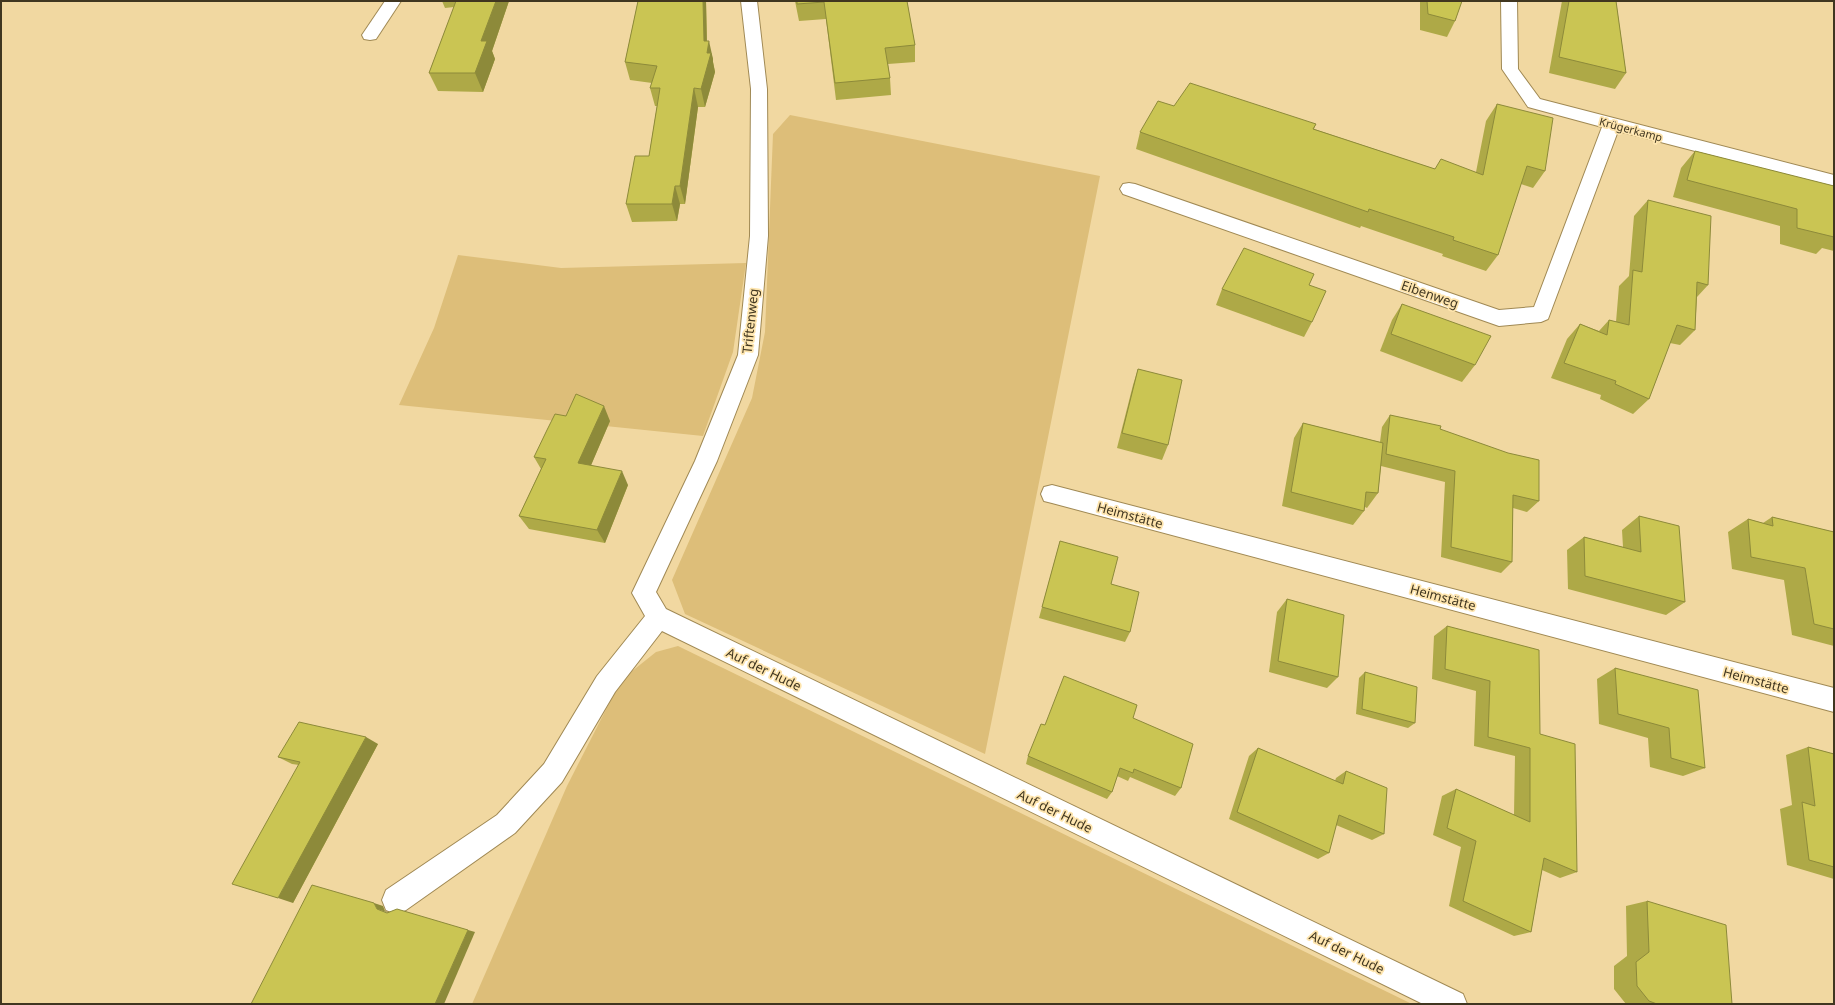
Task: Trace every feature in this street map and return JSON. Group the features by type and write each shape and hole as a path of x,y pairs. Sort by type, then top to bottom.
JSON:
{"street":[{"path":"370,35 394,1"},
{"name":"Triftenweg","path":"658,617 644,593 706,461 748,355 759,236 759,89 749,1"},
{"name":"Krügerkamp","path":"1509,1 1510,69 1534,103 1834,181"},
{"name":"Eibenweg","path":"1130,189 1499,318 1541,314 1612,124"},
{"name":"Heimstätte","path":"1052,494 1834,700"},
{"path":"396,900 506,824 553,773 606,684 658,617"},
{"name":"Auf der Hude","path":"658,617 1453,1004"}],"shaded area":[{"path":"790,115 1100,176 985,754 685,614 672,580 752,398 765,332 773,134"},
{"path":"458,255 561,268 746,263 733,352 703,436 399,405 434,328"},
{"path":"678,646 1412,1004 472,1004 567,786 621,680 656,652"}],"building":[{"path":"456,1 496,1 481,41 487,41 475,73 429,73"},
{"path":"638,1 703,1 704,41 709,41 707,53 711,53 701,89 694,88 680,186 675,186 672,204 626,204 635,156 649,156 660,88 650,88 657,66 625,62"},
{"path":"797,1 907,1 915,45 885,48 890,78 835,83 824,2 797,4"},
{"path":"1427,1 1462,1 1455,21 1428,14"},
{"path":"1569,1 1616,1 1626,73 1559,57"},
{"path":"1190,83 1316,124 1313,129 1435,169 1441,159 1483,175 1497,104 1553,118 1545,171 1527,166 1498,255 1453,240 1454,237 1369,209 1368,212 1140,132 1158,101 1174,106"},
{"path":"1695,151 1834,186 1834,237 1797,228 1797,209 1687,180"},
{"path":"1648,200 1711,216 1708,285 1697,282 1695,330 1677,325 1649,399 1615,384 1616,381 1564,363 1580,324 1607,335 1609,320 1629,325 1633,270 1642,272"},
{"path":"1244,248 1314,274 1309,285 1326,291 1312,322 1222,289"},
{"path":"1402,304 1491,336 1475,365 1391,334"},
{"path":"1138,369 1182,380 1168,445 1122,433"},
{"path":"576,394 604,406 578,463 622,471 597,530 519,516 546,459 534,457 555,414 566,416"},
{"path":"1390,415 1441,426 1440,429 1508,453 1539,460 1539,501 1513,495 1512,562 1451,547 1455,471 1386,454"},
{"path":"1303,423 1383,443 1378,493 1366,492 1364,511 1291,492"},
{"path":"1639,516 1679,526 1685,602 1585,576 1584,537 1641,552"},
{"path":"1772,517 1834,532 1834,629 1814,624 1805,568 1751,557 1748,519 1773,526"},
{"path":"1060,541 1118,557 1111,584 1139,592 1130,632 1042,607"},
{"path":"1287,599 1344,615 1338,677 1278,661"},
{"path":"1447,626 1539,650 1540,734 1575,744 1577,872 1544,858 1531,932 1463,901 1476,841 1447,828 1456,789 1530,822 1530,748 1488,737 1490,681 1445,669"},
{"path":"1615,668 1698,690 1705,768 1671,758 1669,728 1618,714"},
{"path":"1365,672 1417,687 1415,723 1362,709"},
{"path":"1064,676 1137,705 1133,718 1193,744 1181,788 1134,769 1133,773 1120,768 1112,792 1028,756 1041,724 1045,725"},
{"path":"299,722 366,737 278,898 232,884 300,762 278,757"},
{"path":"1808,747 1834,754 1834,867 1809,860 1802,802 1815,806"},
{"path":"1258,748 1343,784 1346,771 1387,788 1384,834 1339,815 1329,853 1237,812"},
{"path":"312,885 374,903 377,909 387,913 397,909 468,930 435,1004 251,1004"},
{"path":"1647,901 1726,925 1732,1004 1657,1004 1649,1001 1637,986 1636,962 1649,952"}]}
